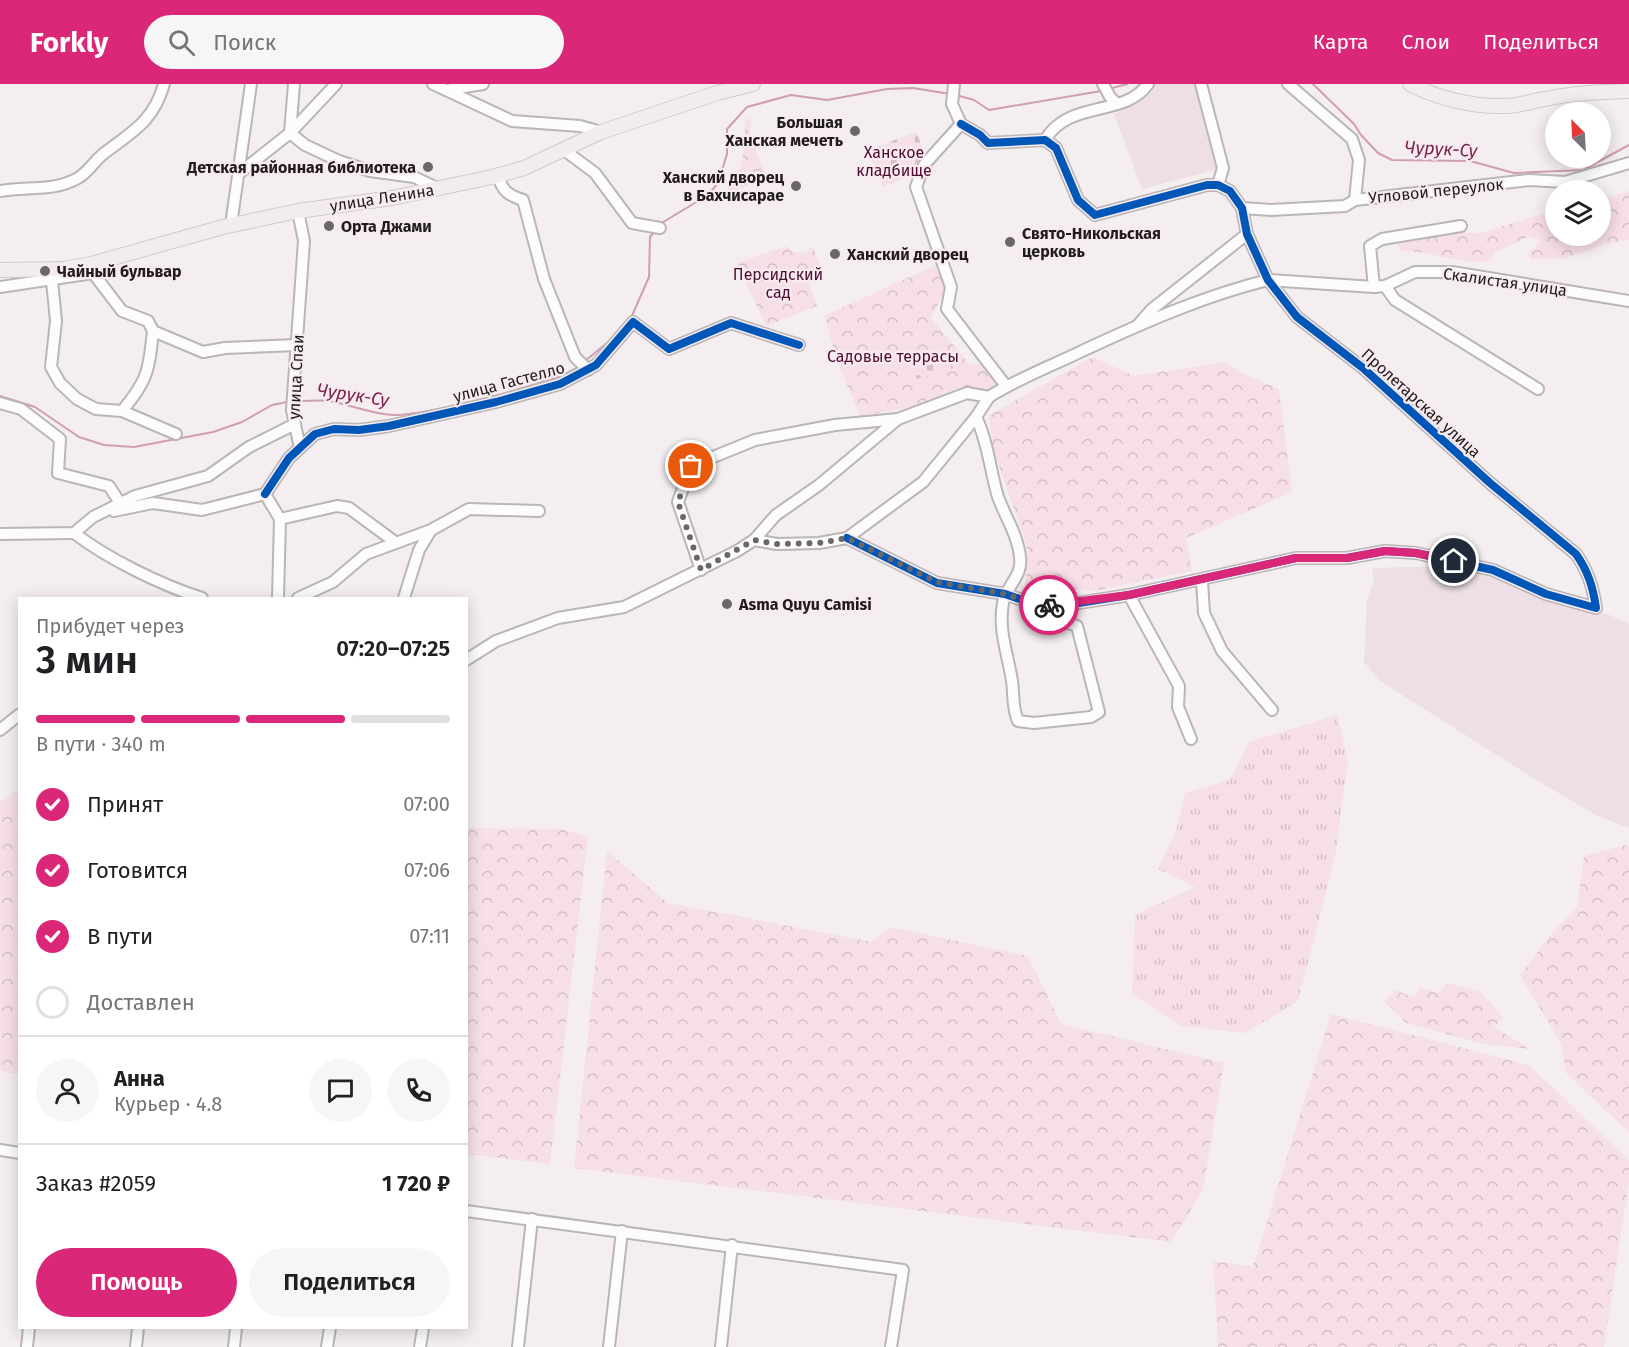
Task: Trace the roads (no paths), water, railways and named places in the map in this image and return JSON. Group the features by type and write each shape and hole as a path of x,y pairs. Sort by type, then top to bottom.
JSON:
{"main road":[{"name":"улица Ленина","path":"0,270 92,269 231,225 298,210 440,189 498,175 524,168 601,132 696,99 753,84"},
{"path":"1410,84 1424,92 1457,100 1501,106 1629,91"}],"street":[{"path":"0,190 44,188 78,178 101,156 140,128 159,102 164,84"},
{"path":"231,225 251,84"},
{"path":"290,133 294,84"},
{"path":"238,174 290,133 336,84"},
{"path":"433,84 512,121 580,126 601,132"},
{"path":"445,90 483,84"},
{"path":"954,84 952,104 961,124 980,135 988,143 1045,140 1056,148 1078,200 1095,215 1186,190 1218,185 1230,191 1242,208"},
{"path":"1103,84 1113,100"},
{"path":"1045,140 1053,127 1071,116 1113,100 1140,95 1148,84"},
{"path":"1202,84 1223,168 1218,185"},
{"path":"1288,84 1352,139 1359,160 1355,200"},
{"path":"961,124 924,165 916,188 951,287 947,309 1006,386"},
{"path":"290,133 305,145 339,161 370,171 414,177 440,189"},
{"path":"564,150 595,173 632,223 657,228"},
{"name":"Угловой переулок","path":"1242,208 1271,210 1345,206 1355,200 1529,180 1564,182 1629,163"},
{"path":"498,175 501,188 510,195 523,200 528,227 544,279 575,357 585,366"},
{"name":"Пролетарская улица","path":"1202,581 1296,558 1347,558 1385,551 1406,552 1493,570 1546,594 1596,608 1593,585 1586,568 1576,554 1490,483 1363,368 1297,317 1268,280 1247,234 1242,208"},
{"name":"улица Спаи","path":"298,210 304,241 293,425 300,448"},
{"path":"1461,226 1382,239 1370,246 1380,287 1395,300 1511,370 1538,389"},
{"path":"754,540 777,544 819,543 847,538 923,482 976,417 989,397 1006,386 1137,326 1151,310 1247,234"},
{"path":"0,287 52,281 92,269 122,311 148,321 153,331 150,360 142,387 122,411"},
{"name":"Скалистая улица","path":"1137,326 1209,297 1268,280 1380,287 1415,272 1452,272 1629,301"},
{"path":"52,281 56,321 51,367 60,383 77,399 96,409 122,411 176,434"},
{"name":"улица Гастелло","path":"300,448 315,434 334,429 359,430 388,426 496,402 560,384 585,366 596,365 633,322 669,349 731,323 799,345"},
{"path":"153,331 203,352 225,348 297,345"},
{"path":"701,570 678,502 691,466 755,440 843,424 898,419 967,393 989,397"},
{"path":"0,403 21,409 60,440 58,473 109,486 120,503"},
{"path":"976,417 984,434 998,496 1021,559 1016,580 1005,594 1002,632 1012,682 1014,712 1018,721 1034,723 1091,717 1099,712 1077,626 1040,613 1034,604"},
{"path":"468,659 496,641 558,618 624,607 701,570 754,540 776,515 819,485 898,419"},
{"path":"74,533 93,517 135,496 208,476 249,447 293,425"},
{"path":"93,517 153,503 202,510 265,494 289,458 300,448"},
{"path":"265,494 279,519 278,597"},
{"path":"279,519 337,506 349,508 395,542"},
{"path":"300,597 333,582 366,554 431,530 470,509 539,511"},
{"path":"404,597 420,550 431,530"},
{"path":"0,534 74,533 127,564 180,591 199,597"},
{"path":"847,538 937,582 1005,594 1034,604 1059,606 1202,581 1204,613 1222,651 1272,710"},
{"path":"1129,595 1179,686 1178,707 1191,739"},
{"path":"0,730 18,716"},
{"path":"0,1150 18,1153"},
{"path":"468,1211 732,1245 903,1270 891,1347"},
{"path":"518,1347 532,1219"},
{"path":"609,1347 622,1231"},
{"path":"721,1347 732,1245"},
{"path":"27,1347 29,1329"},
{"path":"136,1347 138,1329"},
{"path":"234,1347 236,1329"},
{"path":"327,1347 330,1329"},
{"path":"420,1347 423,1329"}],"waterway":[{"name":"Чурук-Су","path":"1109,89 1127,84"},
{"name":"Чурук-Су","path":"1313,84 1354,124 1378,153 1392,160 1470,161 1514,173 1583,170 1629,145"},
{"name":"Чурук-Су","path":"660,224 708,195 718,183 727,154 727,129 747,107 791,95 827,100 887,89 913,88 950,94"},
{"name":"Чурук-Су","path":"956,95 974,100 989,110 1101,91"},
{"name":"Чурук-Су","path":"631,318 649,277 650,237 655,231"},
{"name":"Чурук-Су","path":"585,361 613,338"},
{"name":"Чурук-Су","path":"298,401 330,401 377,413 408,414 431,411 517,390 565,374 578,367"},
{"name":"Чурук-Су","path":"0,396 35,407 79,437 104,445 134,447 213,432 242,422 272,405 287,402"}],"place":[{"name":"Большая Ханская мечеть","path":"855,131"},
{"name":"Детская районная библиотека","path":"428,167"},
{"name":"Ханский дворец в Бахчисарае","path":"796,186"},
{"name":"Орта Джами","path":"329,226"},
{"name":"Свято-Никольская церковь","path":"1010,242"},
{"name":"Ханский дворец","path":"835,254"},
{"name":"Чайный бульвар","path":"45,271"},
{"name":"Asma Quyu Camisi","path":"727,604"}],"park label":[{"name":"Ханское кладбище","path":"894,161"},
{"name":"Персидский сад","path":"778,283"},
{"name":"Садовые террасы","path":"893,356"}]}
